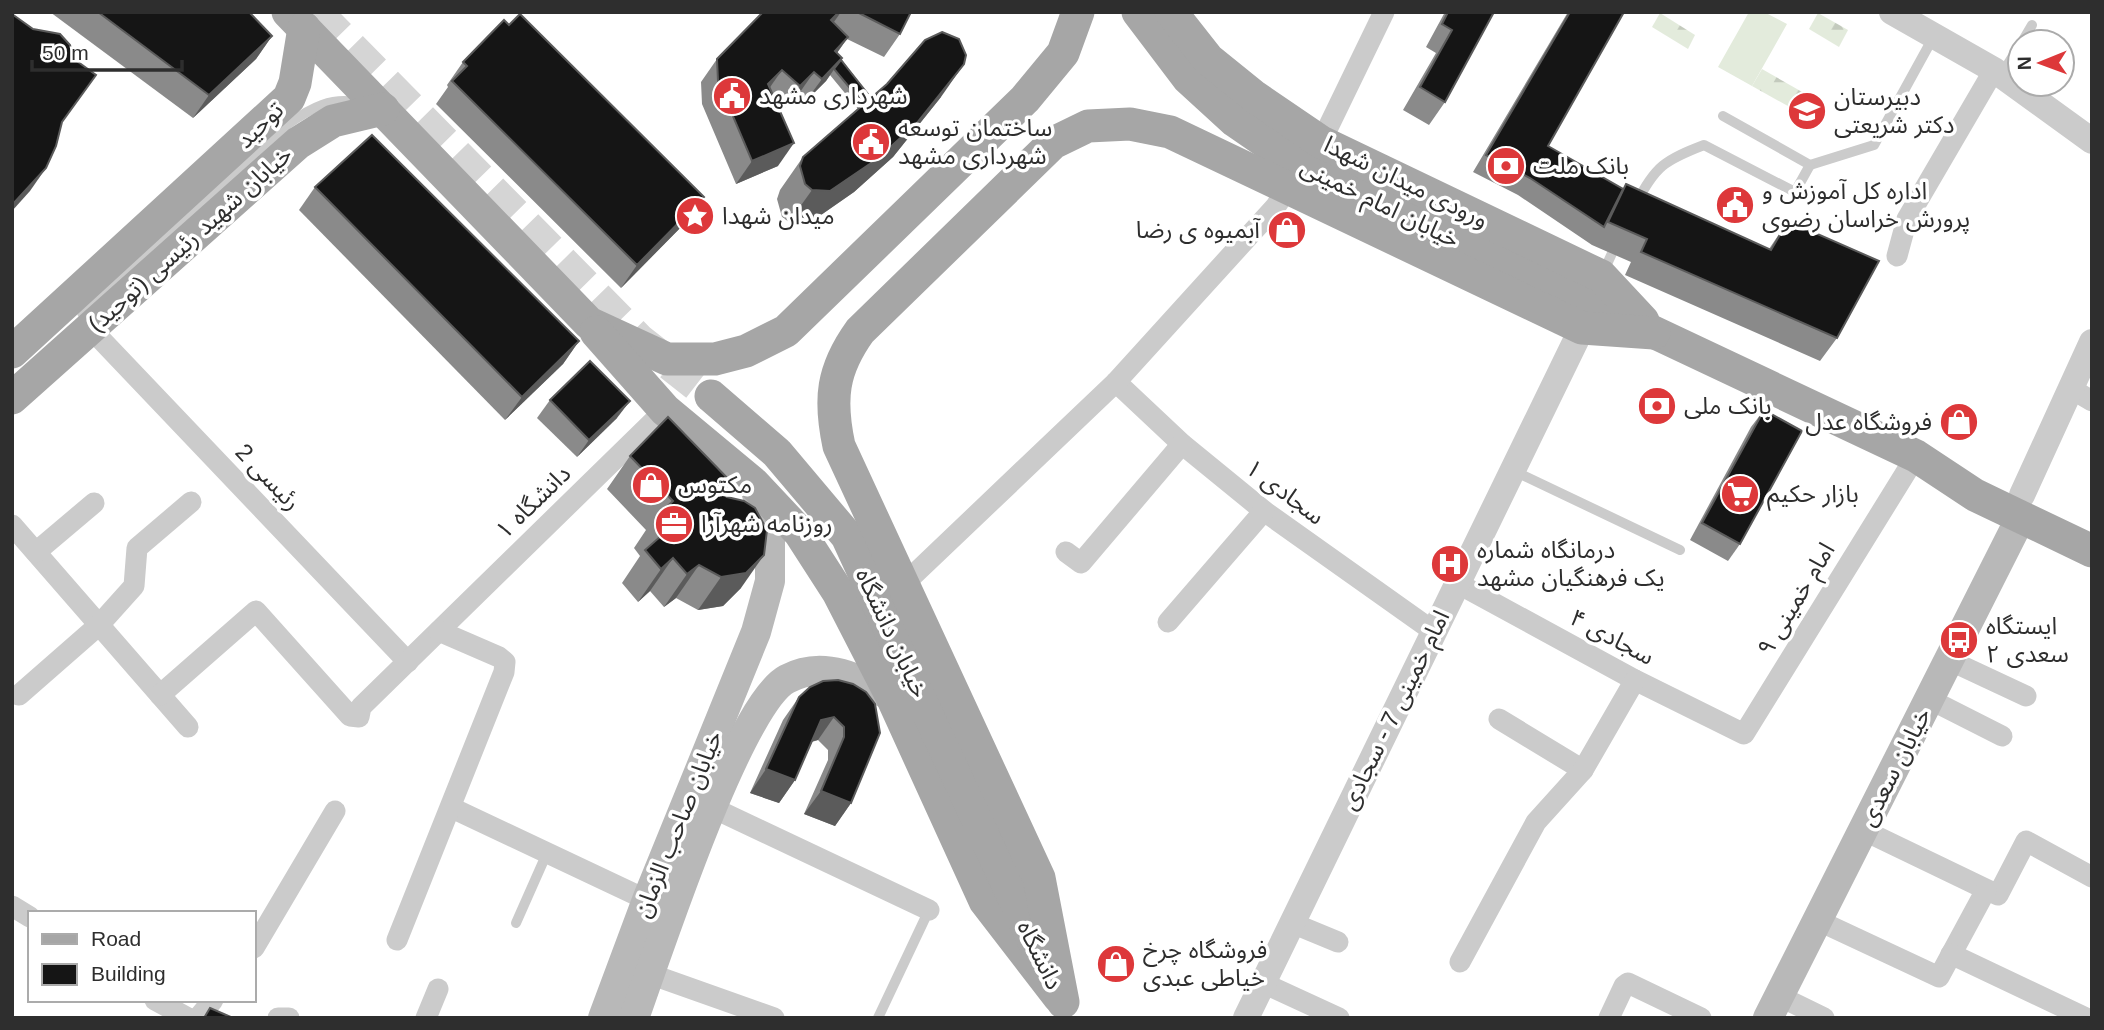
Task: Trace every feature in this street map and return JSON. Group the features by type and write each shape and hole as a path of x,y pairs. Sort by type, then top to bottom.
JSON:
{"main road":[{"path":"589,323 667,359 715,359 746,351 786,331 1025,99 1063,53 1078,12"},
{"name":"خیابان امام خمینی","path":"1138,12 1188,78 1235,121 1299,165 1590,302"},
{"name":"ورودی میدان شهدا","path":"1171,12 1208,59 1255,97 1321,142 1590,302"},
{"path":"296,20 589,323 665,410 754,484 800,533 838,592 892,697 985,901 1066,1010"},
{"name":"توحید","path":"209,173 289,97 295,83 296,20"},
{"name":"خیابان شهید رئیسی (توحید)","path":"12,398 82,325 298,143 333,121 383,109"},
{"path":"1066,1010 1038,878 839,446 834,425 833,393 842,357 860,331 1053,143 1088,126 1130,124 1170,132 1287,189 1590,302 1916,456 1975,495 2022,506 2092,528"},
{"name":"خیابان شهید رئیسی (توحید)","path":"12,352 209,173"},
{"name":"خیابان دانشگاه","path":"711,396 777,453 847,536 1017,908"},
{"name":"خیابان صاحب الزمان","path":"603,1018 647,900 755,632 770,581 770,538 754,484"},
{"path":"2022,506 2092,551"},
{"name":"خیابان سعدی","path":"1773,1007 1949,660 2022,506"},
{"path":"634,1018 713,808 756,711 770,692 786,679 806,671 834,671 892,697"},
{"name":"دانشگاه","path":"1017,908 1066,1010"}],"street":[{"path":"1321,142 1384,12"},
{"path":"1895,13 1998,73 2092,141"},
{"path":"1896,256 1907,219 1998,73"},
{"path":"904,584 1116,382 1276,206 1287,189"},
{"name":"امام خمینی 7 - سجادی","path":"1246,1018 1512,471 1590,302"},
{"name":"رئیسی 2","path":"82,325 408,662"},
{"path":"2022,506 2081,394 2092,342"},
{"name":"سجادی ۱","path":"1116,382 1182,444 1264,511 1433,631"},
{"name":"دانشگاه ۱","path":"160,695 256,611 351,716 359,717 361,707 665,410"},
{"path":"1066,552 1081,563 1182,444"},
{"name":"امام خمینی ۹","path":"1744,734 1916,456"},
{"path":"19,695 99,625 134,586 137,548 191,502"},
{"path":"36,552 94,503"},
{"path":"1168,622 1264,511"},
{"path":"12,525 188,727"},
{"name":"سجادی ۴","path":"1457,583 1635,680 1744,734"},
{"path":"397,940 452,808 504,672 505,662 439,631"},
{"path":"1949,660 2026,696"},
{"path":"1460,962 1536,822 1583,770 1635,680"},
{"path":"1929,699 2002,736"},
{"path":"1499,719 1583,770"},
{"path":"452,808 647,900"},
{"path":"713,808 929,910"},
{"path":"256,945 335,811"},
{"path":"1863,830 1992,892"},
{"path":"1817,920 1939,977 1951,954 2026,841 2092,877"},
{"path":"1292,923 1338,942"},
{"path":"1951,954 2086,1018"},
{"path":"650,974 774,1018"},
{"path":"1263,982 1339,1018"},
{"path":"1609,1018 1628,984 1700,1018"},
{"path":"426,1018 438,989"},
{"path":"198,1018 211,1002"},
{"path":"1773,1007 1824,1018"},
{"path":"157,1008 188,1018"}],"lane":[{"path":"1629,219 1646,184 1668,159 1704,145 1795,192 1810,165 1874,145 1934,36"},
{"path":"1998,73 2006,63"},
{"path":"1723,116 1810,165"},
{"path":"1590,302 1623,230"},
{"path":"1512,471 1680,550"},
{"path":"516,923 547,853"},
{"path":"878,1018 929,910"}],"green space":[{"path":"1749,12 1764,12 1787,24 1752,86 1718,67"},
{"path":"1660,13 1695,35 1688,49 1652,27"},
{"path":"1818,13 1848,30 1839,47 1809,29"},
{"path":"1762,69 1804,93 1795,110 1752,86"}],"building":[{"path":"98,12 249,12 272,36 209,95"},
{"path":"763,12 839,12 831,20 848,37 835,51 842,58 822,79 814,72 800,86 782,70 768,84 794,143 752,161 718,81 717,59"},
{"path":"857,12 911,12 900,34"},
{"path":"1448,12 1494,12 1445,102 1420,87 1452,30 1442,24"},
{"path":"1570,12 1624,12 1548,146 1623,189 1604,227 1530,178 1486,155"},
{"path":"12,14 33,29 60,34 70,45 74,59 96,75 62,122 56,146 46,168 12,205"},
{"path":"520,14 704,197 637,265 452,81 467,66 463,62 504,20 509,25"},
{"name":"ساختمان توسعه شهرداری مشهد","path":"942,32 959,39 966,55 964,64 916,124 877,159 830,191 812,190 805,184 800,166 803,157 887,84 925,40"},
{"path":"841,60 871,98 864,105 834,69"},
{"path":"372,135 579,341 522,397 315,187"},
{"path":"1626,184 1771,250 1788,221 1879,261 1837,338 1641,252 1647,239 1608,222"},
{"path":"590,361 630,401 589,440 550,400"},
{"name":"بازار حکیم","path":"1764,410 1802,431 1740,544 1702,523"},
{"path":"668,417 734,485 727,497 744,501 755,508 767,530 764,555 746,573 721,577 699,565 687,574 673,558 661,569 645,550 669,529 657,516 673,501 630,456"},
{"path":"838,680 853,684 866,692 875,704 880,733 851,803 821,791 844,737 844,727 834,717 821,720 795,780 766,769 799,697 810,687 823,681"},
{"path":"210,1008 233,1018 204,1018"}],"tunnel":[{"path":"316,12 639,340 711,396"}],"place":[{"name":"شهرداری مشهد","path":"732,96"},
{"name":"دبیرستان دکتر شریعتی","path":"1807,111"},
{"name":"ساختمان توسعه شهرداری مشهد","path":"871,142"},
{"name":"بانک ملت","path":"1506,166"},
{"name":"اداره کل آموزش و پرورش خراسان رضوی","path":"1735,205"},
{"name":"میدان شهدا","path":"695,216"},
{"name":"آبمیوه ی رضا","path":"1287,230"},
{"name":"بانک ملی","path":"1657,406"},
{"name":"فروشگاه عدل","path":"1959,422"},
{"name":"مکتوس","path":"651,485"},
{"name":"بازار حکیم","path":"1740,494"},
{"name":"روزنامه شهرآرا","path":"674,524"},
{"name":"درمانگاه شماره یک فرهنگیان مشهد","path":"1450,564"},
{"name":"ایستگاه سعدی ۲","path":"1959,640"},
{"name":"فروشگاه چرخ خیاطی عبدی","path":"1116,964"}]}
